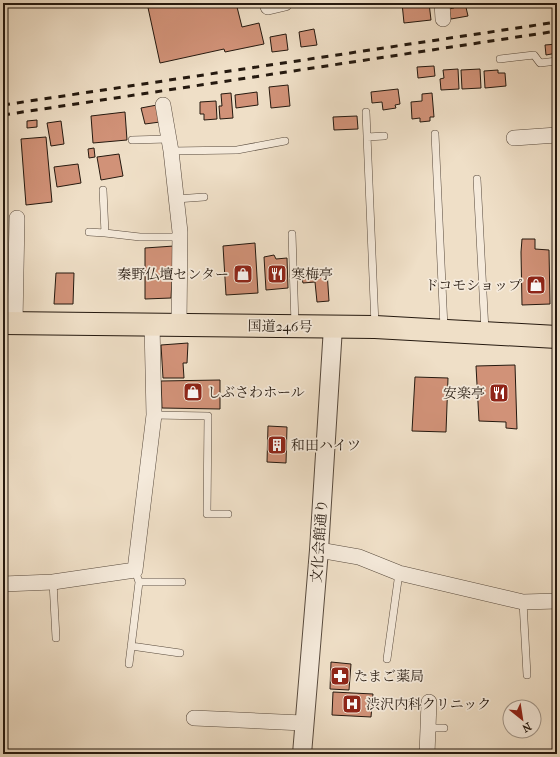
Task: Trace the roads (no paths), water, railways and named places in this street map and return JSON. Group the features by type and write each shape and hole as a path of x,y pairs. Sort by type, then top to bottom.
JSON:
{"highway":[{"name":"国道246号","path":"9,323 375,327 557,337"}],"street":[{"path":"267,3 268,7 285,3"},
{"path":"442,3 444,18"},
{"path":"163,105 170,145 179,237 179,324"},
{"path":"514,138 557,135"},
{"path":"9,323 17,218"},
{"path":"3,584 137,576 154,415 152,324"},
{"name":"文化会館通り","path":"302,754 303,724 319,550 333,327"},
{"path":"319,550 359,557 399,573 523,602 557,601"},
{"path":"426,754 429,702"},
{"path":"194,718 303,724"}],"lane":[{"path":"500,58 534,54 540,63 557,61"},
{"path":"366,112 375,327"},
{"path":"436,134 444,330"},
{"path":"367,137 384,136"},
{"path":"132,140 170,145 237,150 285,141"},
{"path":"476,179 485,332"},
{"path":"103,190 105,233"},
{"path":"176,199 204,197"},
{"path":"89,232 140,238 179,237"},
{"path":"292,234 295,326"},
{"path":"154,415 208,416 207,514 228,514"},
{"path":"386,659 399,573"},
{"path":"129,664 137,576 182,582"},
{"path":"53,582 56,638"},
{"path":"523,602 527,675"},
{"path":"131,646 180,653"},
{"path":"428,728 444,728"}],"railway":[{"path":"3,105 557,22"},
{"path":"3,115 557,31"}],"place":[{"name":"秦野仏壇センター","path":"243,274"},
{"name":"寒梅亭","path":"277,274"},
{"name":"ドコモショップ","path":"536,285"},
{"name":"しぶさわホール","path":"193,392"},
{"name":"安楽亭","path":"499,393"},
{"name":"和田ハイツ","path":"277,445"},
{"name":"たまご薬局","path":"340,676"},
{"name":"渋沢内科クリニック","path":"352,704"}]}
